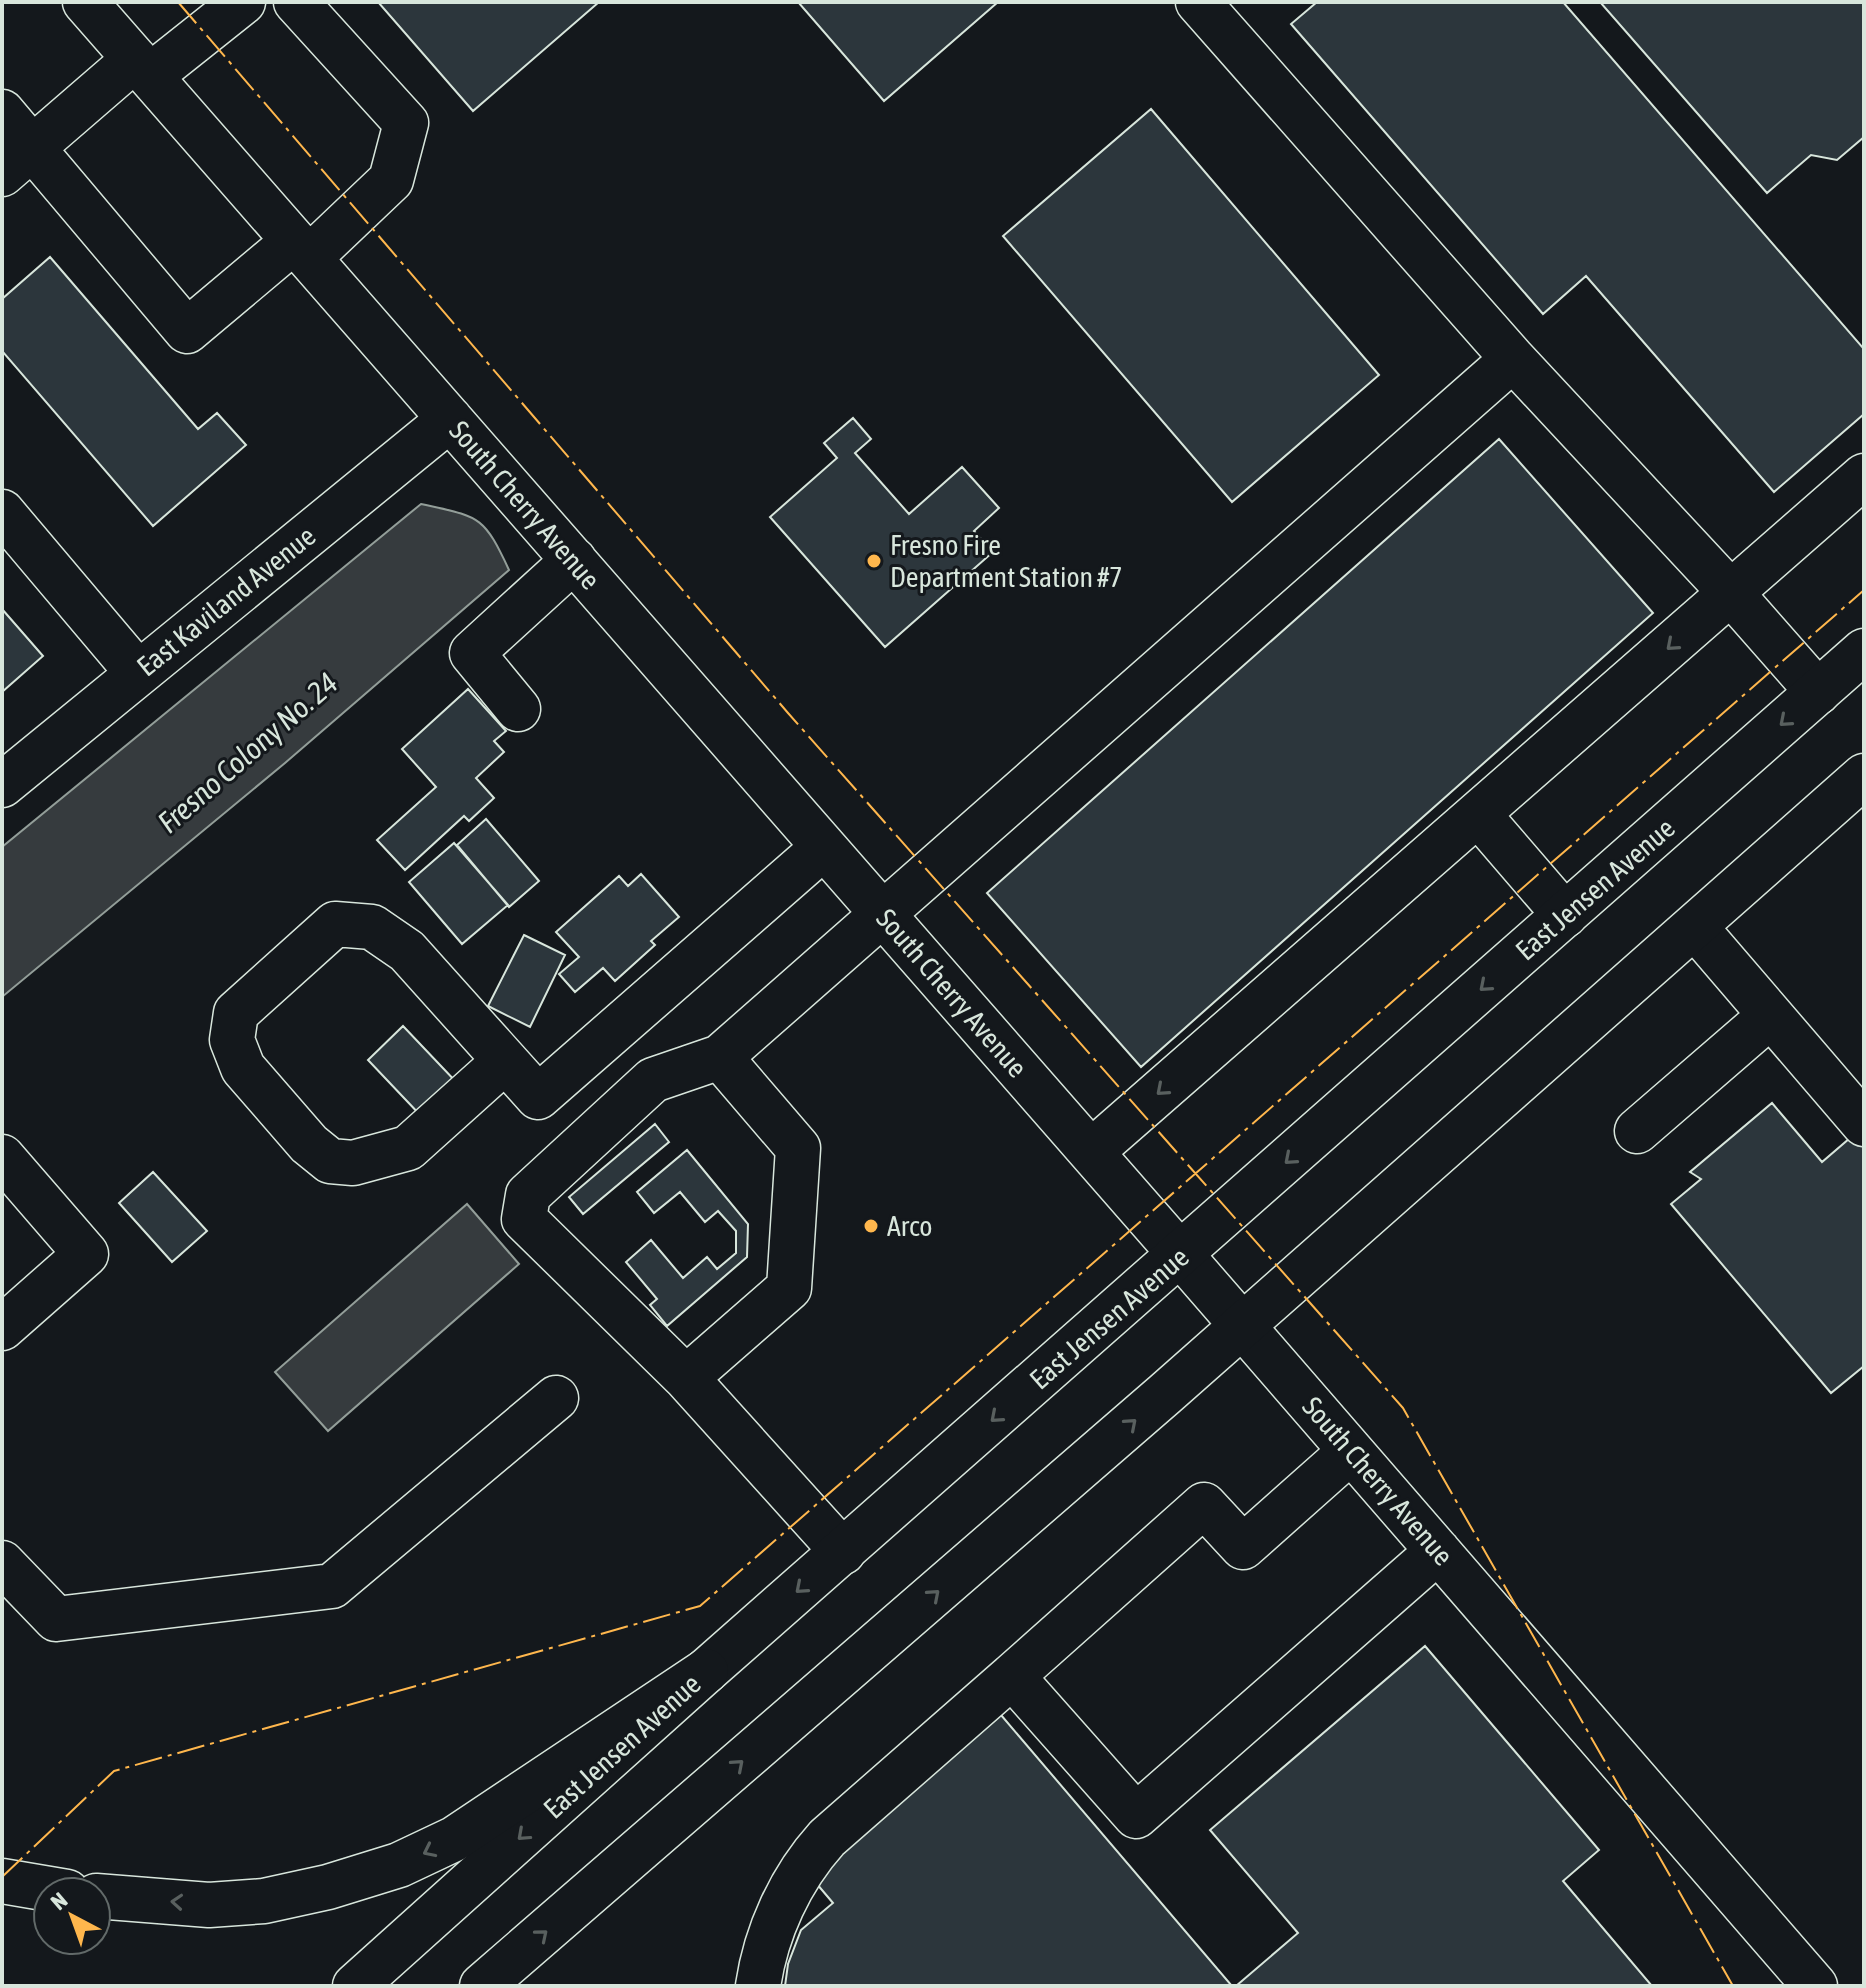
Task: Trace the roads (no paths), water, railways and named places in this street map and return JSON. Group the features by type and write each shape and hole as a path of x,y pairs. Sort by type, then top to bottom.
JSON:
{"main road":[{"name":"South Cherry Avenue","path":"85,2 1181,1255 1815,1986"},
{"path":"17,161 143,68 243,2"},
{"path":"2,112 17,161 187,331 302,249 391,180 406,123 296,2"},
{"path":"1198,2 1513,359 1731,593 1818,692"},
{"path":"843,1552 686,1378 524,1219 528,1195 653,1080 720,1057 1513,359"},
{"name":"East Kaviland Avenue","path":"2,785 450,419"},
{"path":"1091,1152 1864,476"},
{"path":"2,512 138,673"},
{"path":"518,709 472,653 574,560"},
{"name":"East Jensen Avenue","path":"355,1986 706,1671 1864,651"},
{"path":"482,1986 1146,1411 1864,776"},
{"path":"1478,814 1565,915"},
{"path":"505,1061 408,1148 353,1163 330,1161 309,1144 243,1068 232,1040 236,1013 335,924 372,927 407,951 538,1097 824,847"},
{"path":"1695,927 1864,1124"},
{"path":"1637,1131 1770,1016"},
{"path":"686,1378 789,1288 798,1148 720,1057"},
{"path":"2,1157 86,1254 2,1328"},
{"path":"2,1563 56,1619 332,1586 556,1398"},
{"path":"758,1986 763,1951 797,1875 810,1856 838,1828 1204,1505 1243,1547 1351,1451"},
{"path":"1012,1676 1136,1816 1438,1551"},
{"path":"112,1897 209,1905 264,1901 328,1887 399,1865 454,1839 706,1671"},
{"path":"2,1881 32,1886"}],"water":[{"name":"Fresno Colony No. 24","path":"421,504 456,512 477,521 492,538 509,570 285,763 2,997 2,847"},
{"path":"467,1204 519,1264 328,1431 275,1372"}],"place":[{"name":"Fresno Fire Department Station #7","path":"874,561"},
{"name":"Arco","path":"871,1226"}]}
